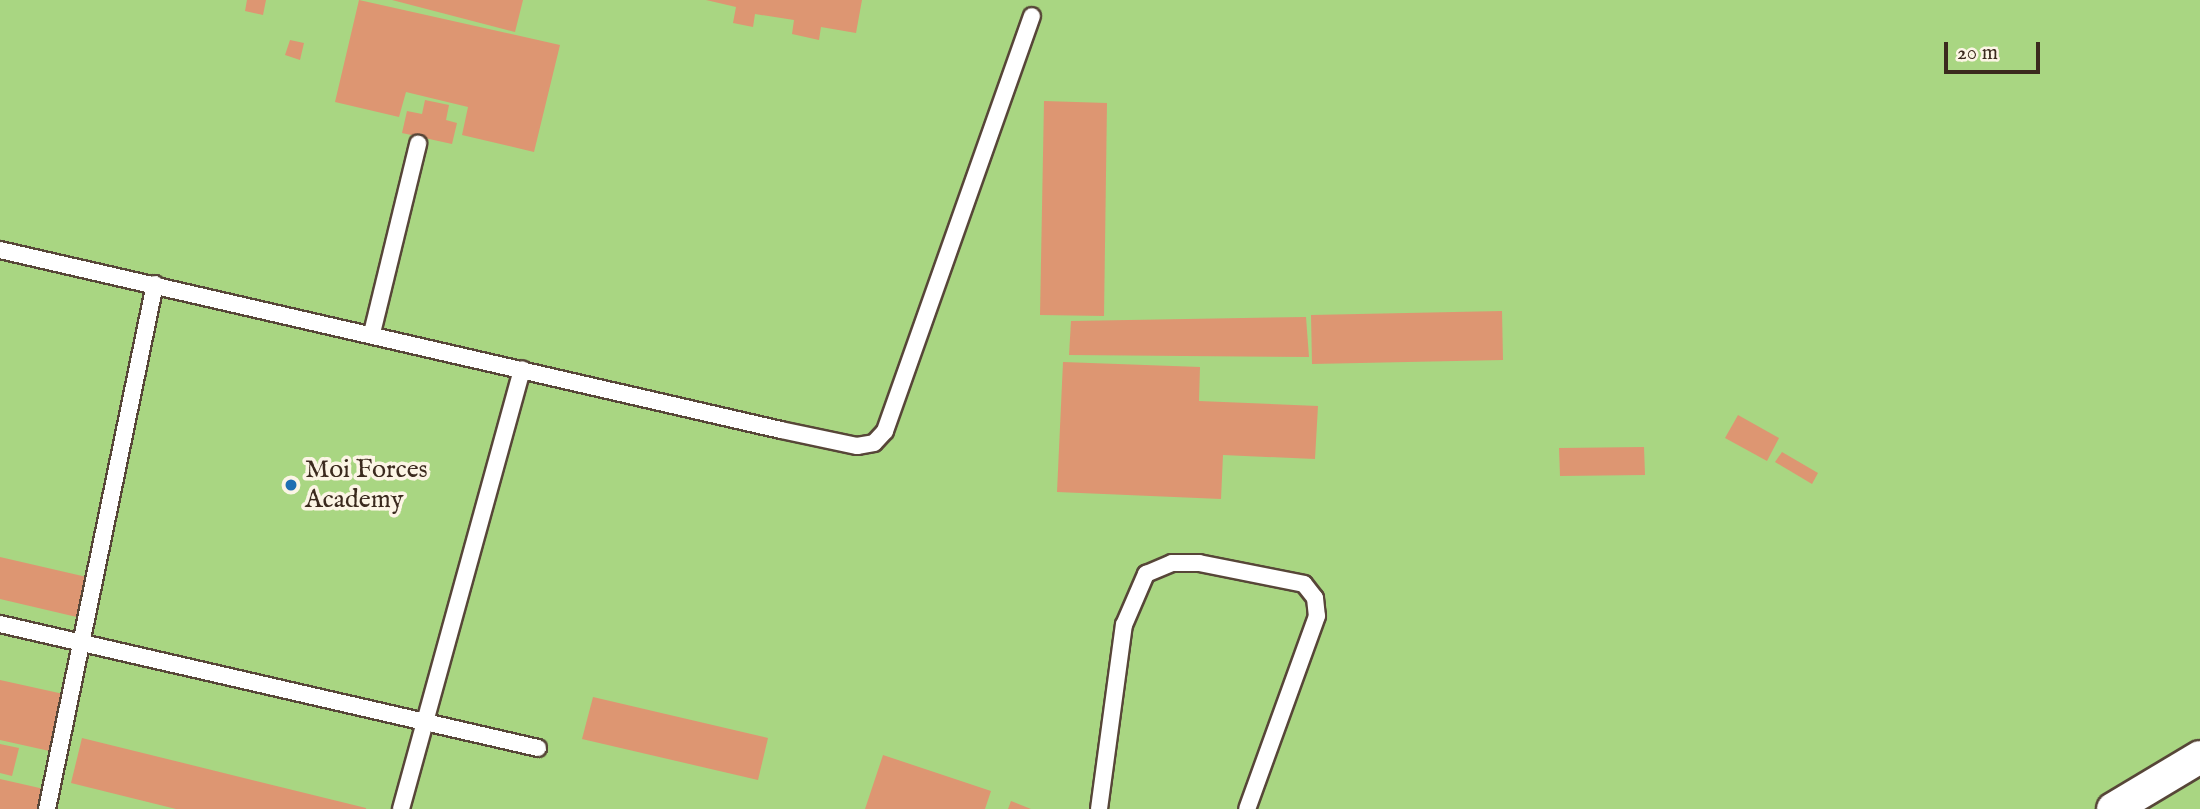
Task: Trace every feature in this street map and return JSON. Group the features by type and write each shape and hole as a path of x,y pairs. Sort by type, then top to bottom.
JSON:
{"street":[{"path":"2112,809 2200,757"}],"lane":[{"path":"0,250 372,333 781,430 857,446 874,443 885,432 1032,16"},
{"path":"372,333 418,144"},
{"path":"47,809 155,284"},
{"path":"401,809 522,369"},
{"path":"1099,809 1124,625 1133,594 1146,574 1172,563 1199,563 1304,584 1315,598 1317,616 1247,809"},
{"path":"0,624 80,645 538,748"}],"green space":[{"path":"0,0 2200,0 2200,809 0,809"}],"building":[{"path":"247,0 266,0 263,15 245,11"},
{"path":"359,0 560,45 534,152 462,135 468,107 406,92 399,117 335,102"},
{"path":"392,0 523,0 515,32"},
{"path":"706,0 862,0 856,33 821,27 819,40 792,34 794,20 755,14 753,27 733,23 736,7"},
{"path":"290,40 304,43 300,60 285,55"},
{"path":"425,100 449,105 446,120 457,123 452,144 402,133 407,111 422,114"},
{"path":"1044,101 1107,103 1104,316 1040,315"},
{"path":"1502,311 1503,360 1312,364 1311,315"},
{"path":"1306,317 1309,357 1069,355 1071,321"},
{"path":"1063,362 1200,367 1199,401 1318,406 1315,459 1223,455 1221,499 1057,492"},
{"path":"1738,415 1779,438 1767,461 1725,438"},
{"path":"1644,447 1645,475 1560,476 1559,448"},
{"path":"1782,452 1818,473 1812,484 1775,462"},
{"path":"0,557 91,578 81,618 0,599"},
{"path":"0,680 68,695 54,752 0,740"},
{"path":"593,697 768,738 758,780 582,739"},
{"path":"82,738 366,809 176,809 71,783"},
{"path":"0,744 19,748 12,776 0,773"},
{"path":"883,755 991,791 985,809 865,809"},
{"path":"0,779 44,789 39,809 0,809"},
{"path":"1011,801 1031,809 1008,809"}],"place":[{"name":"Moi Forces Academy","path":"291,485"}]}
